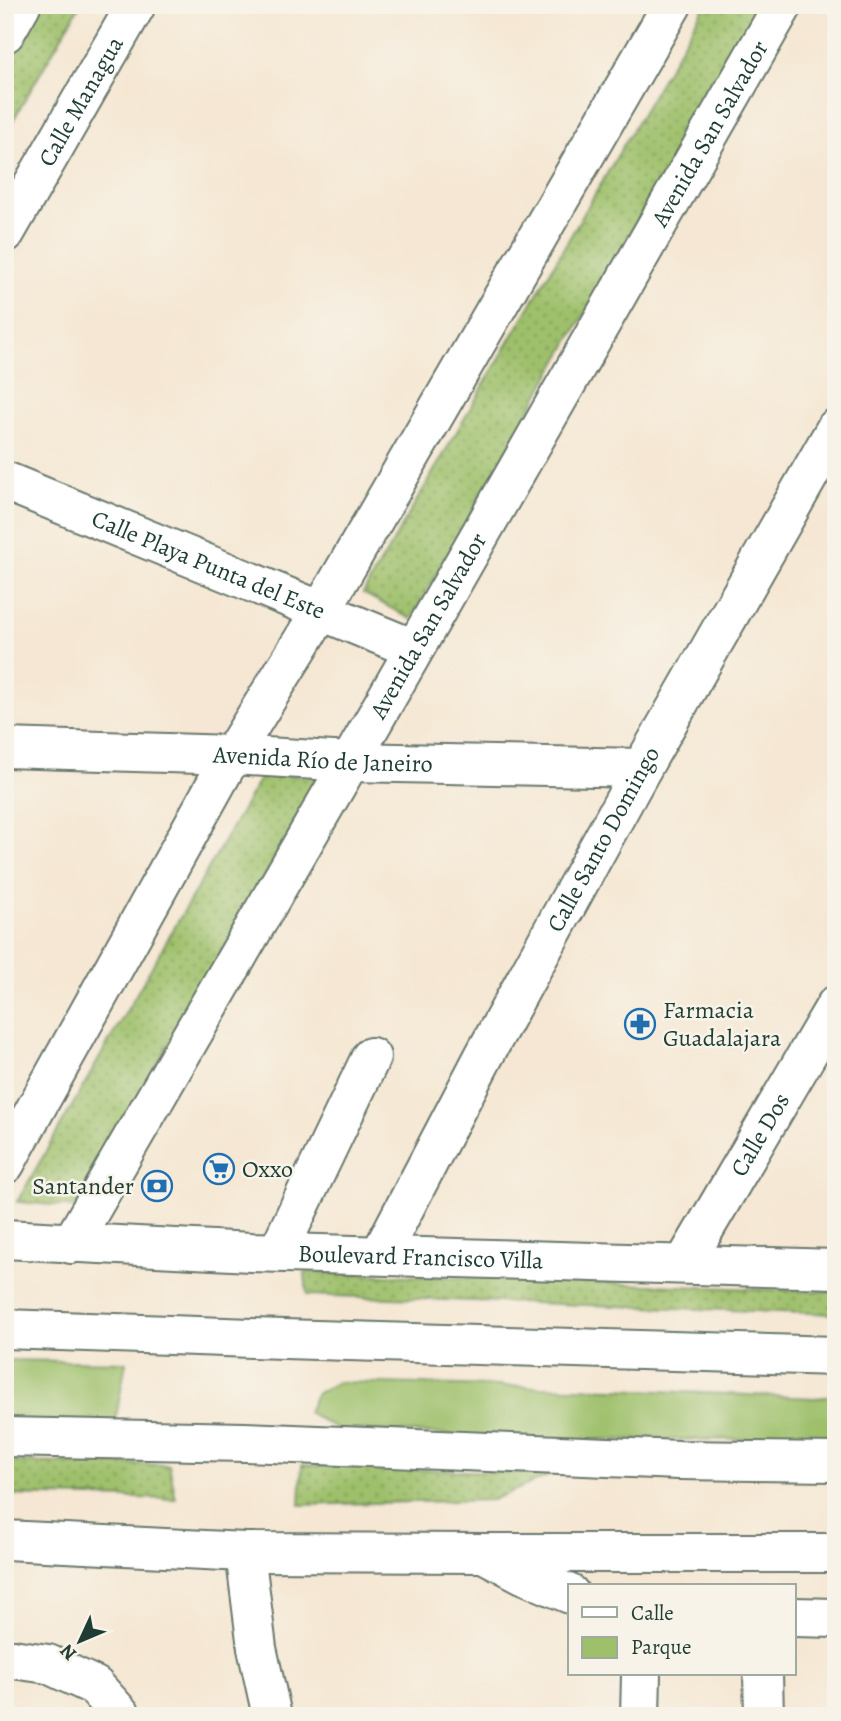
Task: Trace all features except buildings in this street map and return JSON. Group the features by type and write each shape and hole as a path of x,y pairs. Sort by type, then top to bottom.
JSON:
{"street":[{"path":"5,33 21,5"},
{"name":"Calle Managua","path":"5,233 136,5"},
{"path":"5,1164 232,755 321,611 672,5"},
{"name":"Avenida San Salvador","path":"71,1244 783,5"},
{"name":"Calle Santo Domingo","path":"380,1255 484,1056 642,768 836,428"},
{"name":"Calle Playa Punta del Este","path":"5,481 414,649"},
{"name":"Avenida Río de Janeiro","path":"5,747 350,762 642,768"},
{"name":"Calle Dos","path":"684,1264 836,1006"},
{"path":"278,1252 371,1057"},
{"name":"Boulevard Francisco Villa","path":"5,1239 278,1252 836,1269"},
{"path":"5,1329 836,1356"},
{"path":"5,1437 245,1442 679,1460 836,1462"},
{"path":"5,1540 245,1552 836,1552"},
{"path":"245,1552 257,1648 272,1716"},
{"path":"484,1553 523,1574 568,1593"},
{"path":"5,1658 48,1664 95,1686 122,1716"},
{"path":"640,1716 641,1676"},
{"path":"763,1676 764,1716"}],"green space":[{"path":"21,5 80,5 5,134 5,32"},
{"path":"705,5 760,5 411,619 363,593"},
{"path":"263,773 321,778 75,1207 17,1202"},
{"path":"305,1272 836,1292 836,1314 307,1295"},
{"path":"5,1360 126,1362 115,1423 5,1420"},
{"path":"338,1382 614,1389 815,1398 836,1396 836,1439 551,1440 337,1429 308,1412 316,1394"},
{"path":"5,1462 169,1465 176,1499 5,1495"},
{"path":"302,1465 553,1474 492,1500 300,1505"}],"place":[{"name":"Farmacia Guadalajara","path":"640,1024"},
{"name":"Oxxo","path":"219,1169"},
{"name":"Santander","path":"157,1186"}]}
